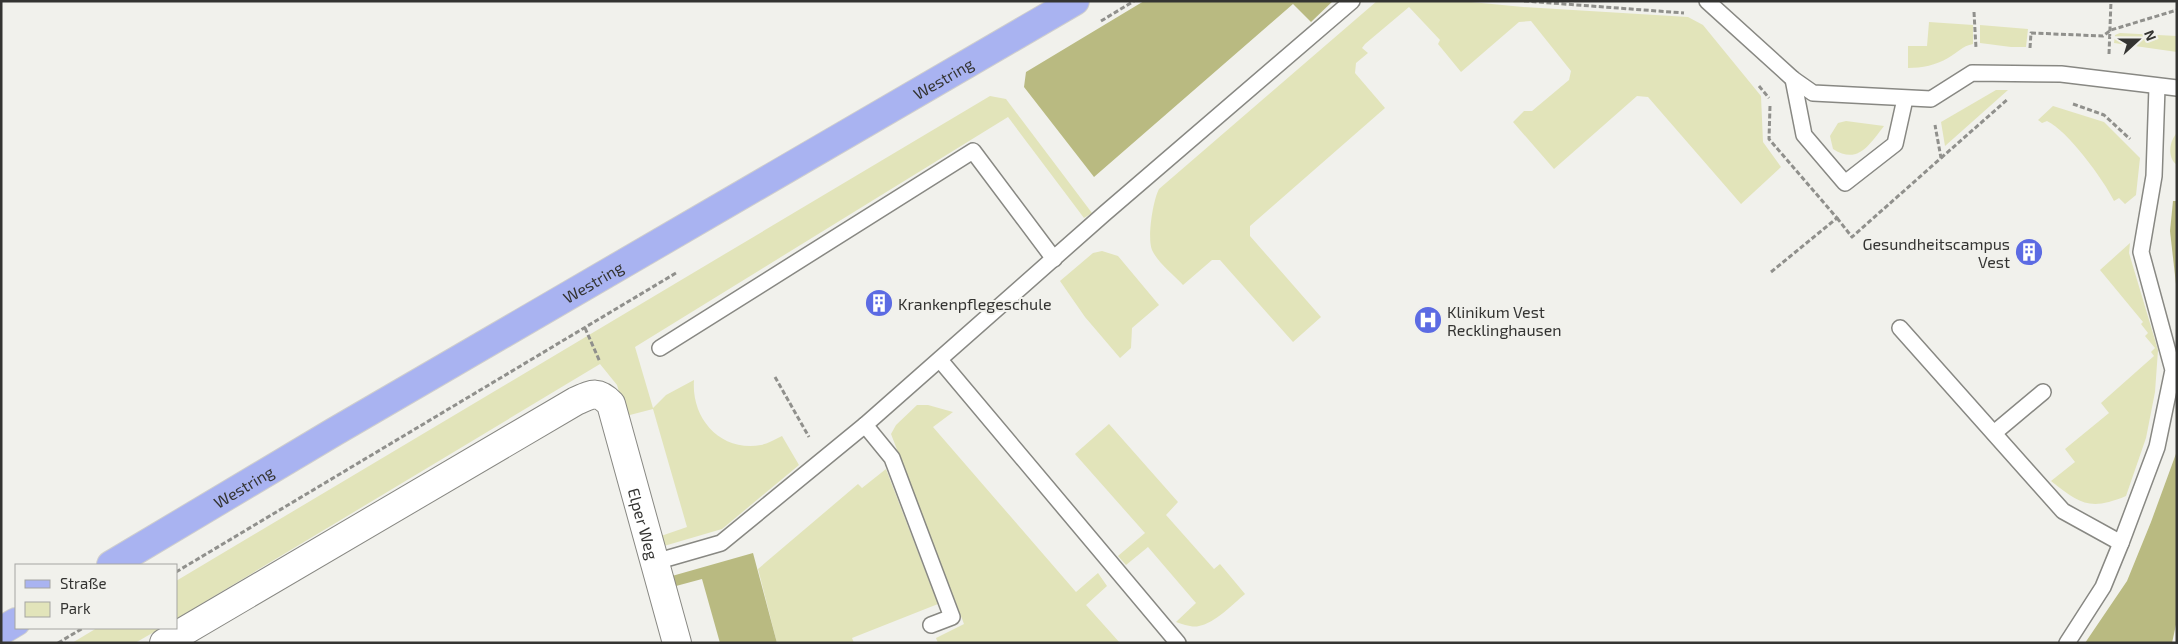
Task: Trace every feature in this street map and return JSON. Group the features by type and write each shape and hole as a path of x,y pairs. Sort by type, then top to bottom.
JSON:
{"main road":[{"name":"Westring","path":"113,564 334,432 1075,1"},
{"path":"1,631 15,623"}],"street":[{"name":"Elper Weg","path":"164,643 576,401 594,394 603,395 611,404 677,643"}],"lane":[{"path":"655,562 721,543 865,425 1352,1"},
{"path":"1707,1 1794,79 1813,93 1931,99 1972,73 2061,74 2177,88"},
{"path":"1794,79 1804,135 1845,182 1894,144 1905,99"},
{"path":"2067,643 2103,587 2121,543 2157,447 2173,370 2141,252 2154,176 2157,87"},
{"path":"660,348 972,151 1054,259"},
{"path":"1900,328 2063,511 2121,543"},
{"path":"940,360 1178,643"},
{"path":"1994,433 2042,392"},
{"path":"865,425 892,458 952,618 931,624"}],"path":[{"path":"1094,25 1134,1"},
{"path":"1524,1 1686,13"},
{"path":"1974,12 1976,48"},
{"path":"1758,85 1770,99"},
{"path":"1941,158 2011,96"},
{"path":"2065,101 2104,115 2154,159"},
{"path":"178,571 682,270"},
{"path":"58,643 81,629"}],"green space":[{"path":"1144,1 1333,1 1311,22 1293,4 1094,177 1024,87 1026,72"},
{"path":"1377,1 1461,1 1523,7 1688,17 1703,25 1761,96 1763,142 1781,167 1741,204 1648,97 1637,96 1554,169 1513,122 1524,111 1532,111 1569,80 1571,71 1531,21 1519,22 1461,72 1438,44 1440,40 1409,7 1365,44 1362,48 1368,53 1356,63 1355,73 1385,108 1250,226 1250,236 1321,317 1293,342 1220,260 1212,260 1183,285 1166,269 1152,250 1151,244 1150,228 1155,201 1159,189"},
{"path":"1929,22 1973,25 1973,44 1939,63 1924,67 1908,68 1908,46 1927,46"},
{"path":"1980,25 2028,29 2026,47 1980,43"},
{"path":"2120,33 2177,36 2177,52 2114,43 2115,35"},
{"path":"1996,90 2008,90 1945,146 1941,122"},
{"path":"990,96 1006,99 1092,213 1084,218 1008,117 635,347 653,408 666,395 694,380 694,394 697,407 703,419 721,438 746,446 769,443 782,436 799,465 722,529 664,546 661,536 687,527 653,409 626,416 617,385 600,364 178,618 178,580"},
{"path":"2053,106 2104,122 2140,158 2136,195 2125,204 2119,198 2114,201 2094,169 2064,134 2047,121 2042,123 2038,120"},
{"path":"1846,121 1884,126 1862,151 1849,155 1833,149 1830,136 1838,123"},
{"path":"2177,133 2177,165 2170,154 2170,149 2172,140"},
{"path":"2173,201 2177,201 2177,293 2170,231"},
{"path":"2130,243 2129,253 2158,350 2155,392 2146,438 2126,496 2103,503 2086,503 2070,495 2051,481 2075,462 2065,449 2109,413 2101,403 2154,356 2151,352 2155,348 2145,336 2148,333 2141,324 2143,322 2100,270"},
{"path":"1102,251 1118,256 1159,305 1132,328 1131,348 1120,358 1085,317 1060,281 1093,253"},
{"path":"917,405 928,405 953,412 933,427 1076,592 1098,573 1107,586 1086,605 1120,643 938,643 936,638 964,624 891,434 896,425"},
{"path":"1109,424 1178,502 1166,515 1214,569 1220,564 1245,594 1224,613 1205,624 1196,626 1176,622 1196,603 1148,547 1126,565 1118,556 1145,533 1075,454"},
{"path":"2177,451 2177,620 2172,643 2085,643 2127,581"},
{"path":"886,469 938,604 852,638 854,643 777,643 758,569 858,484 862,488"},
{"path":"753,553 777,643 720,643 702,579 676,586 672,576"},
{"path":"95,629 159,629 135,643 72,643"}],"place":[{"name":"Gesundheitscampus Vest","path":"2029,252"},
{"name":"Krankenpflegeschule","path":"879,303"},
{"name":"Klinikum Vest Recklinghausen","path":"1428,320"}]}
